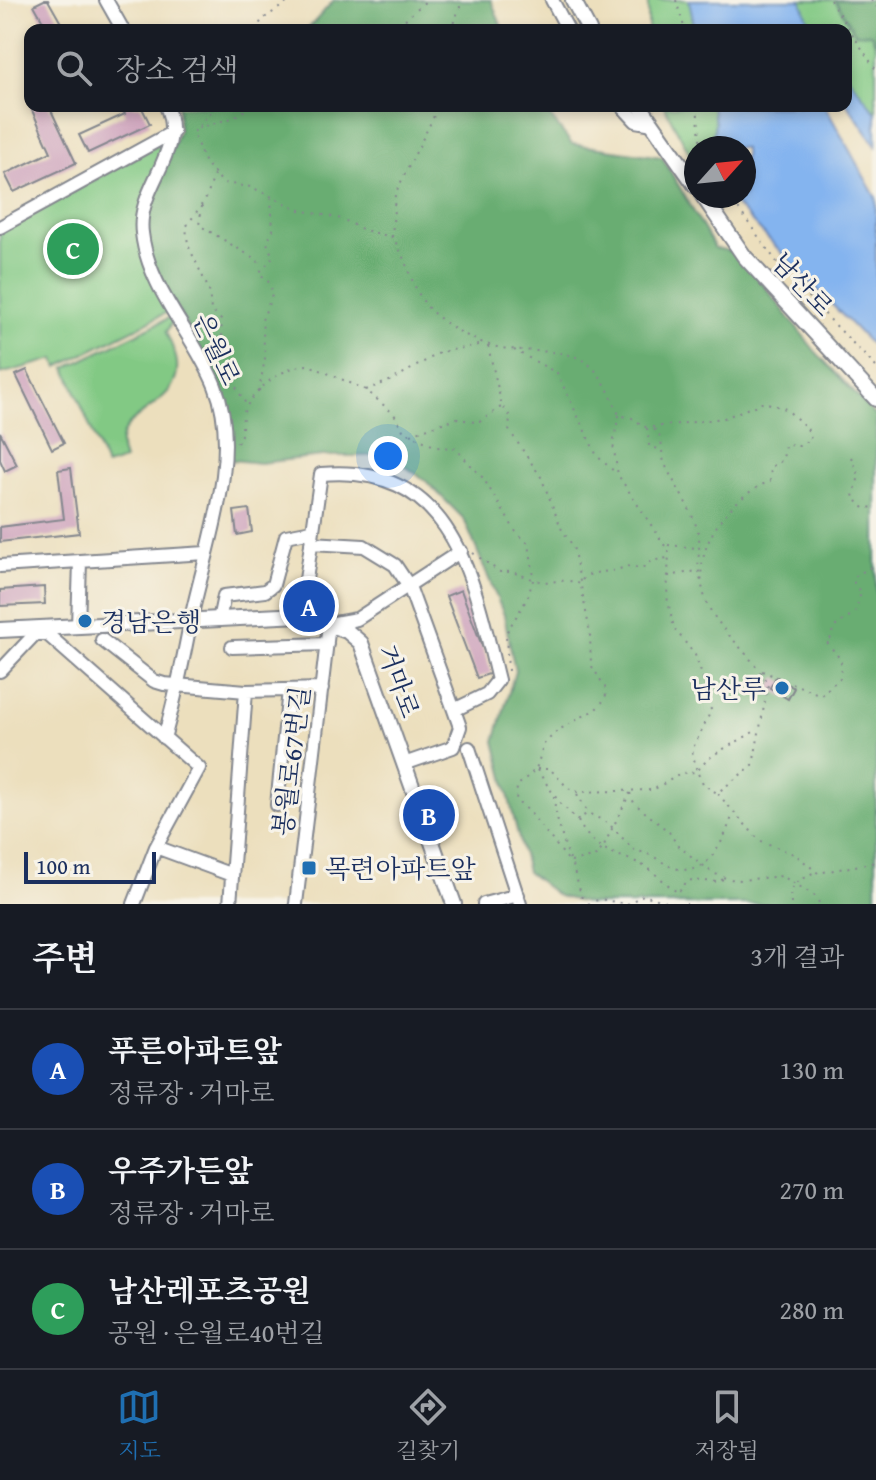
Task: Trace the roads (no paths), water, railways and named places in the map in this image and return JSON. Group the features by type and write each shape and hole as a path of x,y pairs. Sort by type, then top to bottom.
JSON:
{"main road":[{"path":"573,0 586,24"},
{"path":"583,0 596,24"},
{"path":"644,112 684,169"},
{"path":"652,112 684,159"},
{"name":"남산로","path":"711,208 744,256 876,399"},
{"name":"남산로","path":"718,208 758,264 876,389"},
{"name":"거마로","path":"0,630 40,631 301,615 347,631 361,643 454,904"}],"street":[{"path":"106,0 120,24"},
{"path":"552,0 565,24"},
{"path":"0,227 173,132 168,112"},
{"path":"628,112 636,121 653,124"},
{"name":"은월로","path":"164,738 179,686 218,504 224,442 216,388 149,267 141,230 146,202 173,132"},
{"path":"301,615 321,474 354,471 387,480 421,499 446,524 461,551 498,680 487,694 454,710"},
{"path":"219,620 224,596 265,591 273,585 286,536 364,546 395,565 409,586 460,727 453,747 404,764"},
{"path":"329,624 357,619 461,551"},
{"path":"0,566 206,553"},
{"path":"78,627 80,561"},
{"name":"봉월로67번길","path":"296,904 329,624"},
{"path":"0,671 40,631 47,634 199,768 156,847 134,904"},
{"path":"102,640 154,681 246,691 322,689"},
{"path":"232,647 327,644"},
{"path":"277,805 289,690"},
{"path":"230,904 246,691"},
{"path":"469,748 519,899 484,904"},
{"path":"156,847 232,875"},
{"path":"223,904 231,889"}],"water":[{"path":"689,0 801,0 810,24 694,24"},
{"path":"852,82 876,113 876,146 852,111"},
{"path":"713,112 828,112 876,198 876,350 739,208 756,208 756,136 713,136"}],"place":[{"name":"남산레포츠공원","path":"73,249"},
{"name":"푸른아파트앞","path":"309,606"},
{"name":"경남은행","path":"85,621"},
{"name":"남산루","path":"782,688"},
{"name":"우주가든앞","path":"429,815"},
{"name":"목련아파트앞","path":"309,868"}]}
